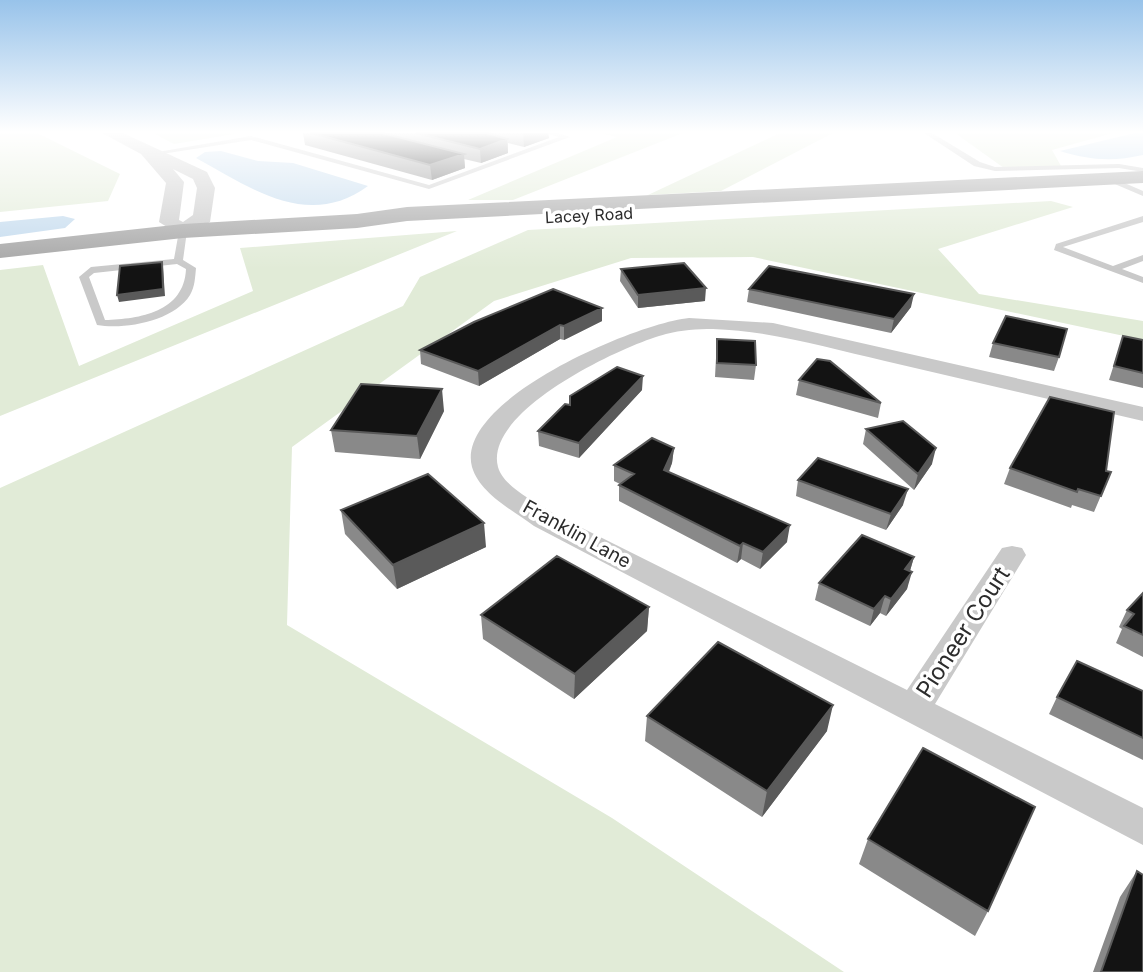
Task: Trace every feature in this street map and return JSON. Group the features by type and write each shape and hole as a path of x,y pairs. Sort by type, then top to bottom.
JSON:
{"main road":[{"name":"Lacey Road","path":"0,251 183,231 356,221 407,224 889,194 1047,191 1091,187 1129,178"}],"street":[{"path":"172,178 175,181 175,197 169,222 183,231 203,218 206,188 202,178"},
{"name":"Franklin Lane","path":"1143,414 773,329 734,324 677,324 648,331 614,344 528,396 496,421 484,440 484,466 502,491 544,520 1143,827"},
{"name":"Pioneer Court","path":"913,709 1012,555"}],"lane":[{"path":"399,178 429,187 453,178"},
{"path":"1113,180 1143,194"},
{"path":"1143,219 1059,246 1059,250 1143,280"},
{"path":"178,261 183,231"},
{"path":"1114,269 1143,258"},
{"path":"178,261 191,268 193,278 182,300 155,316 125,324 101,323 84,277 92,270 178,261"}],"green space":[{"path":"0,178 118,178 108,201 0,212"},
{"path":"519,178 568,178 513,200 468,200"},
{"path":"683,178 745,178 721,191 648,195"},
{"path":"1051,201 1073,207 938,249 979,294 1143,321 1143,340 753,257 631,258 494,301 292,447 287,625 612,818 844,972 0,972 0,488 403,306 420,277 528,230"},
{"path":"457,231 0,416 0,270 43,265 79,366 253,291 240,248"}],"water":[{"path":"233,178 343,178 368,186 346,199 324,204 302,204 280,200"},
{"path":"63,216 75,219 65,228 0,237 0,222"}],"building":[{"path":"162,262 163,289 117,295 120,266"},
{"path":"684,263 706,288 638,295 621,269"},
{"path":"769,266 914,294 894,319 749,289"},
{"path":"553,289 602,308 564,326 560,325 478,371 420,350 474,322"},
{"path":"1006,316 1067,329 1059,357 993,343"},
{"path":"1123,336 1143,340 1143,373 1114,366"},
{"path":"717,339 755,341 756,365 717,363"},
{"path":"817,359 830,361 881,403 799,380"},
{"path":"617,367 643,376 579,443 538,431 565,404 570,405 570,396"},
{"path":"361,384 442,389 417,436 331,430"},
{"path":"1050,397 1114,412 1106,471 1111,472 1101,496 1078,489 1077,492 1010,468"},
{"path":"903,421 936,448 918,474 866,429"},
{"path":"652,438 674,448 664,470 790,525 763,552 743,543 740,546 619,485 634,474 614,465"},
{"path":"818,458 908,489 891,514 798,480"},
{"path":"428,474 484,523 393,565 341,510"},
{"path":"862,535 914,557 905,569 912,572 891,599 885,596 874,609 819,583"},
{"path":"557,556 649,607 575,674 481,615"},
{"path":"1143,593 1143,635 1124,626 1134,614 1127,610"},
{"path":"718,642 833,705 767,791 647,716"},
{"path":"1077,661 1143,691 1143,738 1057,697"},
{"path":"923,748 1035,807 988,911 868,839"},
{"path":"1137,871 1143,875 1143,972 1101,972"}]}
